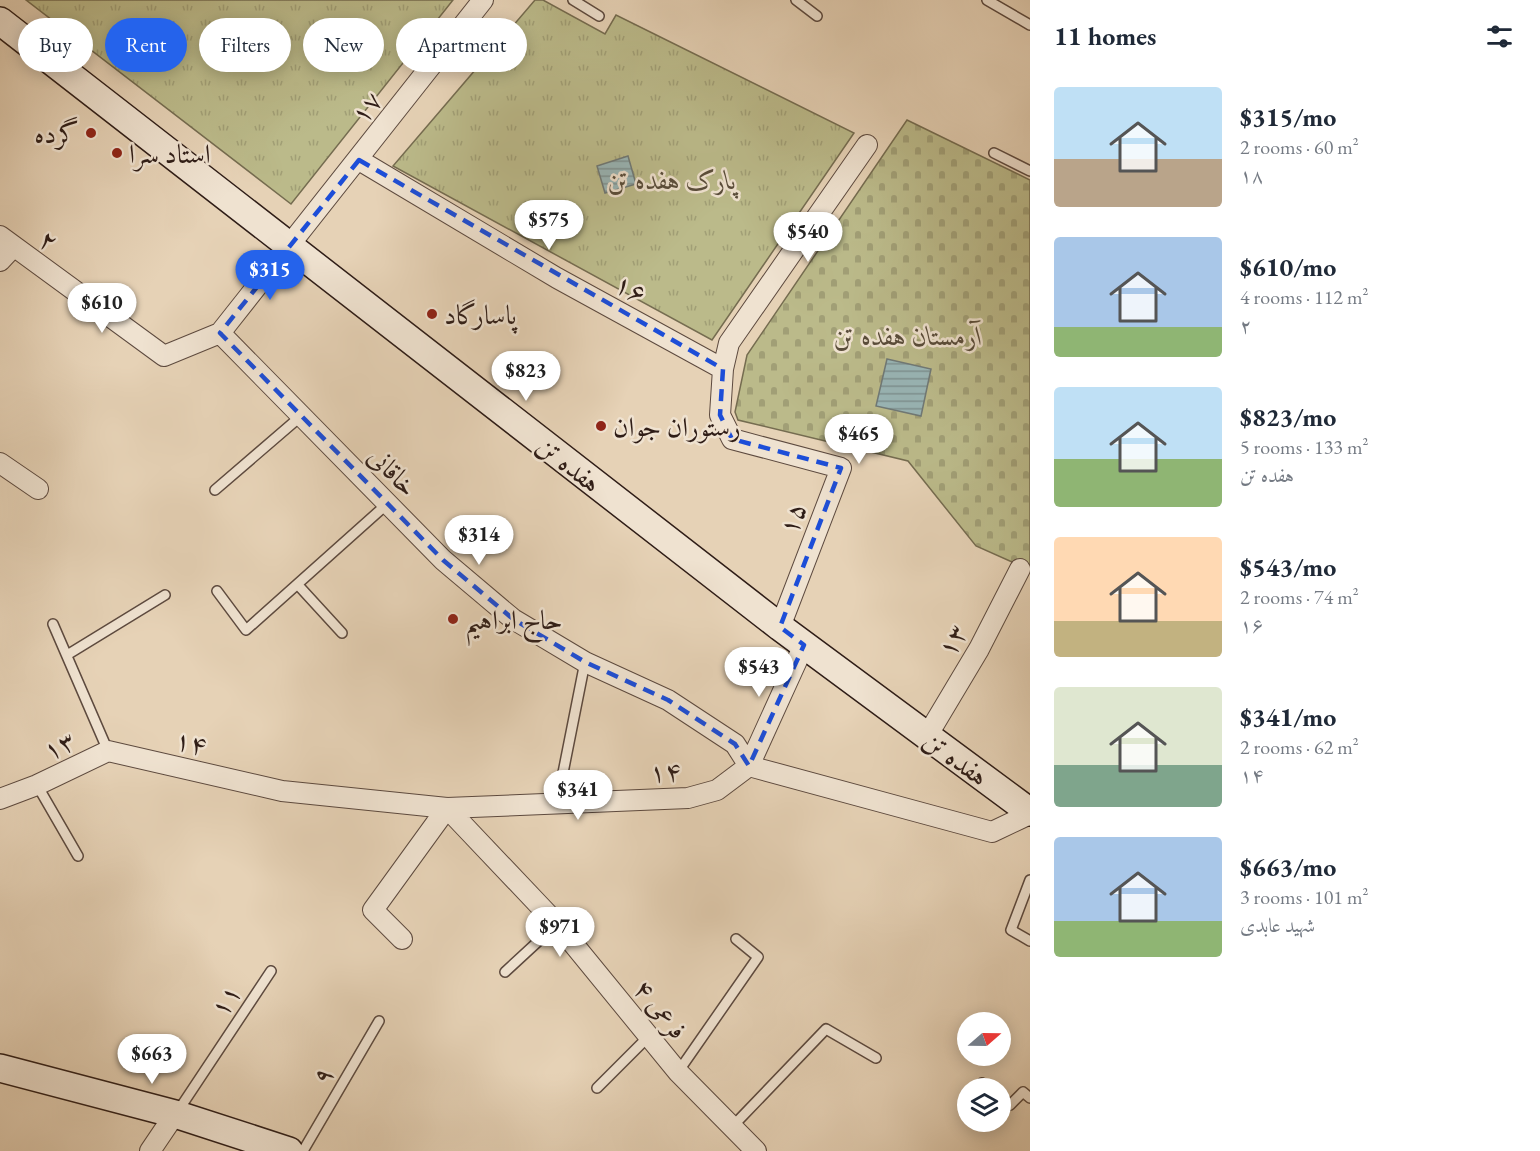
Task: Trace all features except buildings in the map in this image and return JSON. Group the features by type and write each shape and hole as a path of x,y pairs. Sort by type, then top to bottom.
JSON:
{"main road":[{"name":"هفده تن","path":"0,21 780,627 1030,813"},
{"path":"0,1068 175,1114 289,1151"}],"street":[{"name":"۱۷","path":"220,333 359,160 483,0"},
{"path":"723,369 729,343 867,145"},
{"name":"۱۶","path":"359,160 557,278 723,369"},
{"name":"۲","path":"4,248 164,356 220,333"},
{"name":"خاقانی","path":"220,333 443,560 513,619 585,662 668,700 735,744 749,766"},
{"name":"۱۵","path":"723,369 720,416 732,440 841,468 780,627"},
{"path":"0,463 38,489"},
{"name":"۱۳","path":"927,736 979,648 1020,569"},
{"path":"804,645 749,766 992,832 1030,813"},
{"name":"۱۳","path":"0,799 37,785 108,751"},
{"name":"۱۴","path":"108,751 282,791 447,808 688,798 717,790 749,766"},
{"path":"402,939 373,910 447,808"},
{"name":"فرعی ۴","path":"447,808 557,924 678,1072 756,1151"},
{"path":"150,1151 175,1114"}],"lane":[{"path":"573,0 599,16"},
{"path":"796,0 817,16"},
{"path":"987,0 1030,25"},
{"path":"994,153 1030,171"},
{"path":"215,490 301,416"},
{"path":"217,591 246,630 387,504"},
{"path":"298,585 342,633"},
{"path":"67,656 165,595"},
{"path":"53,624 108,751"},
{"path":"557,803 585,662"},
{"path":"37,785 78,856"},
{"path":"1030,880 1011,930 1030,941"},
{"path":"505,972 557,924"},
{"path":"678,1072 758,957 736,939"},
{"name":"۱۱","path":"175,1114 271,970"},
{"name":"۹","path":"303,1151 380,1021"},
{"path":"732,1127 826,1029 876,1058"},
{"path":"597,1088 648,1037"},
{"path":"1011,1104 1023,1092 1030,1098"}],"highlighted area":[{"path":"359,160 723,369 720,415 732,439 841,468 780,627 804,645 749,766 735,744 668,700 585,662 513,619 443,560 220,333"}],"green space":[{"path":"26,0 453,0 439,18 396,18 396,72 291,204 120,72 187,72 187,18 105,18 105,61 93,52 93,18 49,18"},
{"name":"پارک هفده تن","path":"535,0 543,0 605,34 616,15 854,133 712,340 393,166 473,72 527,72 527,18 520,18"},
{"name":"آرمستان هفده تن","path":"907,120 1030,180 1030,570 976,546 908,461 738,420 735,412 747,355"}],"water":[{"path":"628,156 636,184 605,193 597,166"},
{"path":"887,359 931,369 921,416 876,406"}],"place":[{"name":"گرده","path":"91,133"},
{"name":"استاد سرا","path":"117,153"},
{"name":"پاسارگاد","path":"432,314"},
{"name":"رستوران جوان","path":"601,426"},
{"name":"حاج ابراهیم","path":"453,619"}]}
